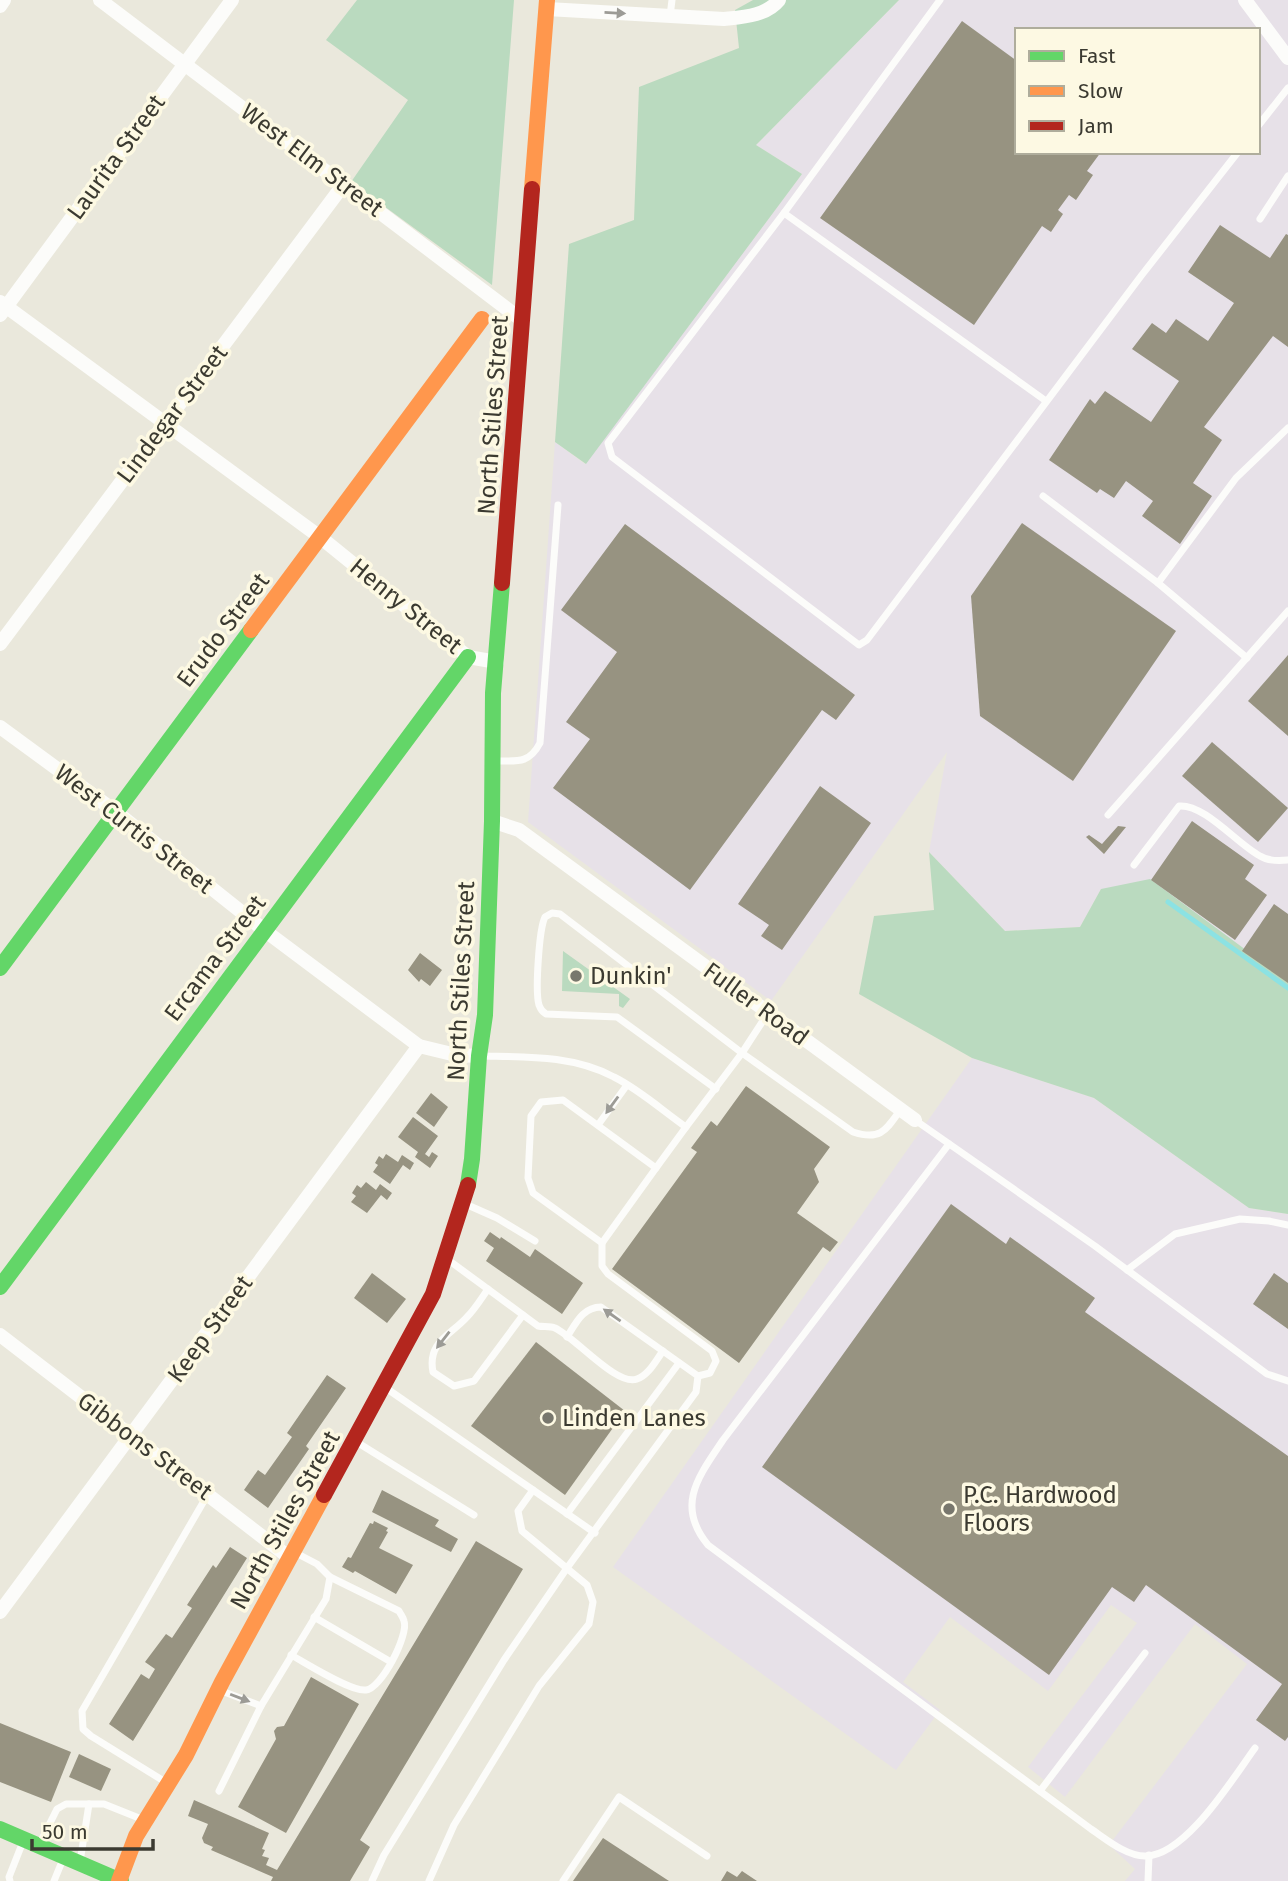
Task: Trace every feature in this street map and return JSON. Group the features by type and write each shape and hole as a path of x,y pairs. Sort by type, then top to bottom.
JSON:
{"main road":[{"name":"North Stiles Street","path":"120,1881 136,1836 186,1755 433,1294 463,1202 472,1159 479,1056 485,1015 492,821 493,693 547,5"},
{"name":"Erudo Street","path":"0,968 482,319"},
{"name":"Ercama Street","path":"0,1287 468,657"},
{"path":"0,1829 120,1881"}],"street":[{"path":"0,6 4,0"},
{"name":"West Elm Street","path":"100,0 523,321"},
{"name":"Laurita Street","path":"2,308 232,0"},
{"path":"547,5 724,19 751,16 776,5 779,0"},
{"path":"1245,0 1288,58"},
{"name":"Lindegar Street","path":"0,644 344,184"},
{"name":"Henry Street","path":"2,308 320,537 468,657 497,662"},
{"name":"West Curtis Street","path":"0,727 116,812 264,930 419,1046 456,1055 479,1056"},
{"name":"Fuller Road","path":"492,821 519,830 915,1120"},
{"name":"Keep Street","path":"0,1612 419,1046"},
{"name":"Gibbons Street","path":"0,1335 292,1555"}],"lane":[{"path":"670,16 671,0"},
{"path":"940,0 783,213 608,443 612,457 859,645 867,640 1046,401 1236,154"},
{"path":"1260,123 1288,88"},
{"path":"1260,219 1288,176"},
{"path":"783,213 1046,401"},
{"path":"1158,583 1236,478 1288,428"},
{"path":"1043,496 1158,583 1247,658"},
{"path":"491,761 521,761 534,754 540,743 558,505"},
{"path":"1108,815 1288,611"},
{"path":"1134,864 1179,806 1198,810 1261,857 1288,860"},
{"path":"716,1089 617,1017 546,1014 542,1010 539,998 540,931 545,917 552,913 560,914 742,1053 853,1132 875,1136 884,1132 901,1110"},
{"path":"567,1337 584,1312 592,1307 601,1307 698,1376 710,1373 716,1361 712,1351 608,1274 603,1266 602,1243 742,1053 768,1013"},
{"path":"479,1056 550,1058 594,1068 627,1085 686,1128"},
{"path":"598,1125 627,1085"},
{"path":"602,1243 534,1193 528,1178 531,1116 541,1102 563,1100 656,1168"},
{"path":"915,1120 1127,1270 1266,1374 1288,1381"},
{"path":"949,1144 723,1440 700,1474 691,1502 695,1530 708,1545 1091,1829 1124,1850 1149,1855 1167,1849 1198,1826 1255,1748"},
{"path":"463,1202 536,1241"},
{"path":"1127,1270 1175,1234 1240,1219 1288,1225"},
{"path":"446,1258 538,1326 554,1328 628,1381 638,1380 646,1374 663,1351"},
{"path":"488,1289 465,1320 452,1329 437,1346 431,1362 433,1372 454,1386 474,1381 523,1315"},
{"path":"567,1514 679,1363"},
{"path":"372,1881 384,1855 464,1723 567,1568 696,1392 698,1376"},
{"path":"383,1386 594,1533"},
{"path":"354,1440 474,1515"},
{"path":"429,1881 454,1825 532,1698 589,1624 593,1602 587,1585 522,1531 518,1511 533,1490"},
{"path":"168,1784 83,1729 82,1711 208,1494"},
{"path":"291,1655 336,1679 362,1690 369,1690 380,1682 403,1640 405,1621 398,1611 330,1577 317,1564 292,1555"},
{"path":"219,1791 261,1706 326,1599 330,1577"},
{"path":"314,1617 391,1662"},
{"path":"1040,1791 1144,1653"},
{"path":"219,1689 261,1706"},
{"path":"562,1881 619,1797 707,1856"},
{"path":"10,1881 9,1877 32,1842 57,1809 66,1804 104,1804 145,1821"},
{"path":"80,1863 89,1804"},
{"path":"1148,1881 1149,1855"},
{"path":"54,1881 64,1856"}],"shaded area":[{"path":"899,0 1288,0 1288,981 1101,889 1080,927 1005,931 929,852 947,752 771,1001 528,822 555,442 585,464 802,174 756,145"},
{"path":"972,1058 1094,1098 1249,1208 1288,1214 1288,1881 1125,1881 1135,1869 1109,1845 1247,1664 1195,1624 1065,1797 1028,1767 1137,1623 1111,1605 1048,1691 950,1617 903,1682 940,1710 896,1770 613,1567"}],"green space":[{"path":"357,0 514,0 492,285 351,182 408,100 326,40"},
{"path":"753,0 899,0 756,145 802,174 586,464 555,442 569,244 634,220 639,87 739,48 735,10"},
{"path":"929,852 1005,931 1080,927 1101,889 1150,879 1288,981 1288,1214 1249,1208 1094,1098 972,1058 859,994 874,916 934,910"},
{"path":"563,951 630,999 623,1008 619,1006 619,994 562,991"}],"building":[{"path":"962,21 1015,60 1015,154 1100,154 1087,171 1093,175 1076,200 1069,195 1058,210 1063,214 1051,232 1042,226 974,325 820,218"},
{"path":"1220,225 1270,258 1286,234 1288,235 1288,347 1273,336 1204,427 1222,440 1193,483 1212,496 1180,544 1142,516 1153,501 1126,481 1114,498 1100,489 1097,493 1049,460 1090,399 1095,404 1105,391 1151,422 1179,381 1132,349 1152,323 1166,333 1176,319 1208,341 1234,303 1188,272"},
{"path":"1022,523 1176,631 1073,781 980,716 971,596"},
{"path":"625,524 855,695 836,720 822,710 690,890 553,788 590,739 566,722 617,652 561,610"},
{"path":"1288,655 1288,736 1248,701"},
{"path":"1212,742 1288,808 1258,842 1182,776"},
{"path":"820,786 871,823 782,950 761,936 769,925 738,904"},
{"path":"1192,821 1254,865 1245,879 1267,895 1235,940 1151,880"},
{"path":"1118,826 1126,827 1104,854 1086,837 1089,835 1102,844"},
{"path":"1274,904 1288,914 1288,983 1242,951"},
{"path":"420,953 442,970 430,986 421,979 419,982 408,970"},
{"path":"746,1086 830,1147 814,1169 819,1182 797,1213 838,1242 830,1252 823,1247 739,1363 612,1269 697,1152 691,1148 711,1121 717,1126"},
{"path":"431,1093 448,1107 434,1127 416,1113"},
{"path":"413,1117 438,1136 425,1154 429,1157 432,1152 438,1156 430,1168 415,1157 418,1152 398,1137"},
{"path":"386,1154 398,1162 402,1155 414,1163 410,1170 403,1165 390,1184 373,1172 378,1165 375,1163 379,1156 383,1159"},
{"path":"366,1182 376,1190 380,1184 392,1193 387,1200 381,1195 367,1213 351,1202 356,1196 352,1193 357,1185 361,1188"},
{"path":"951,1204 1006,1244 1010,1237 1095,1298 1085,1312 1288,1456 1288,1737 1285,1741 1256,1720 1282,1684 1146,1585 1134,1602 1112,1587 1049,1675 762,1467"},
{"path":"490,1232 530,1257 535,1249 583,1283 562,1314 486,1261 494,1248 484,1241"},
{"path":"372,1273 406,1299 387,1323 354,1298"},
{"path":"1274,1273 1288,1283 1288,1329 1253,1304"},
{"name":"Linden Lanes","path":"536,1342 625,1411 565,1495 471,1426"},
{"path":"327,1375 346,1388 306,1446 309,1449 268,1508 244,1490 258,1470 265,1475 292,1437 287,1433"},
{"path":"382,1490 439,1520 435,1526 458,1539 451,1552 372,1512"},
{"path":"374,1521 388,1528 379,1548 413,1565 396,1594 355,1571 353,1573 342,1567 348,1557 351,1558 370,1523 373,1524"},
{"path":"476,1541 523,1569 360,1840 370,1847 350,1881 271,1881 273,1877 211,1850 213,1847 204,1843 202,1838 208,1824 188,1816 194,1800 269,1833 262,1856 269,1858 266,1865 277,1870"},
{"path":"230,1547 247,1558 133,1741 109,1724 141,1674 149,1679 155,1669 145,1662 166,1634 172,1638 192,1608 187,1605 213,1565 216,1568"},
{"path":"311,1677 359,1704 286,1833 238,1807 276,1739 274,1731 277,1727 284,1726"},
{"path":"0,1723 71,1752 51,1802 0,1782"},
{"path":"79,1754 111,1769 101,1791 69,1777"},
{"path":"603,1838 669,1881 573,1881"},
{"path":"727,1871 737,1877 742,1871 757,1881 721,1881"}],"waterway":[{"path":"1168,902 1288,988"}],"traffic: fast":[{"path":"468,1185 485,1015 492,821 493,693 502,583"},
{"path":"0,968 251,630"},
{"path":"0,1287 468,657"},
{"path":"0,1829 121,1881"}],"traffic: slow":[{"path":"532,189 547,0"},
{"path":"251,630 482,319"},
{"path":"119,1881 136,1836 186,1755 222,1682 324,1495"}],"traffic: jam":[{"path":"502,583 532,189"},
{"path":"324,1495 433,1294 468,1185"}],"place":[{"name":"Dunkin'","path":"576,976"},
{"name":"Linden Lanes","path":"548,1418"},
{"name":"P.C. Hardwood Floors","path":"949,1509"}]}
